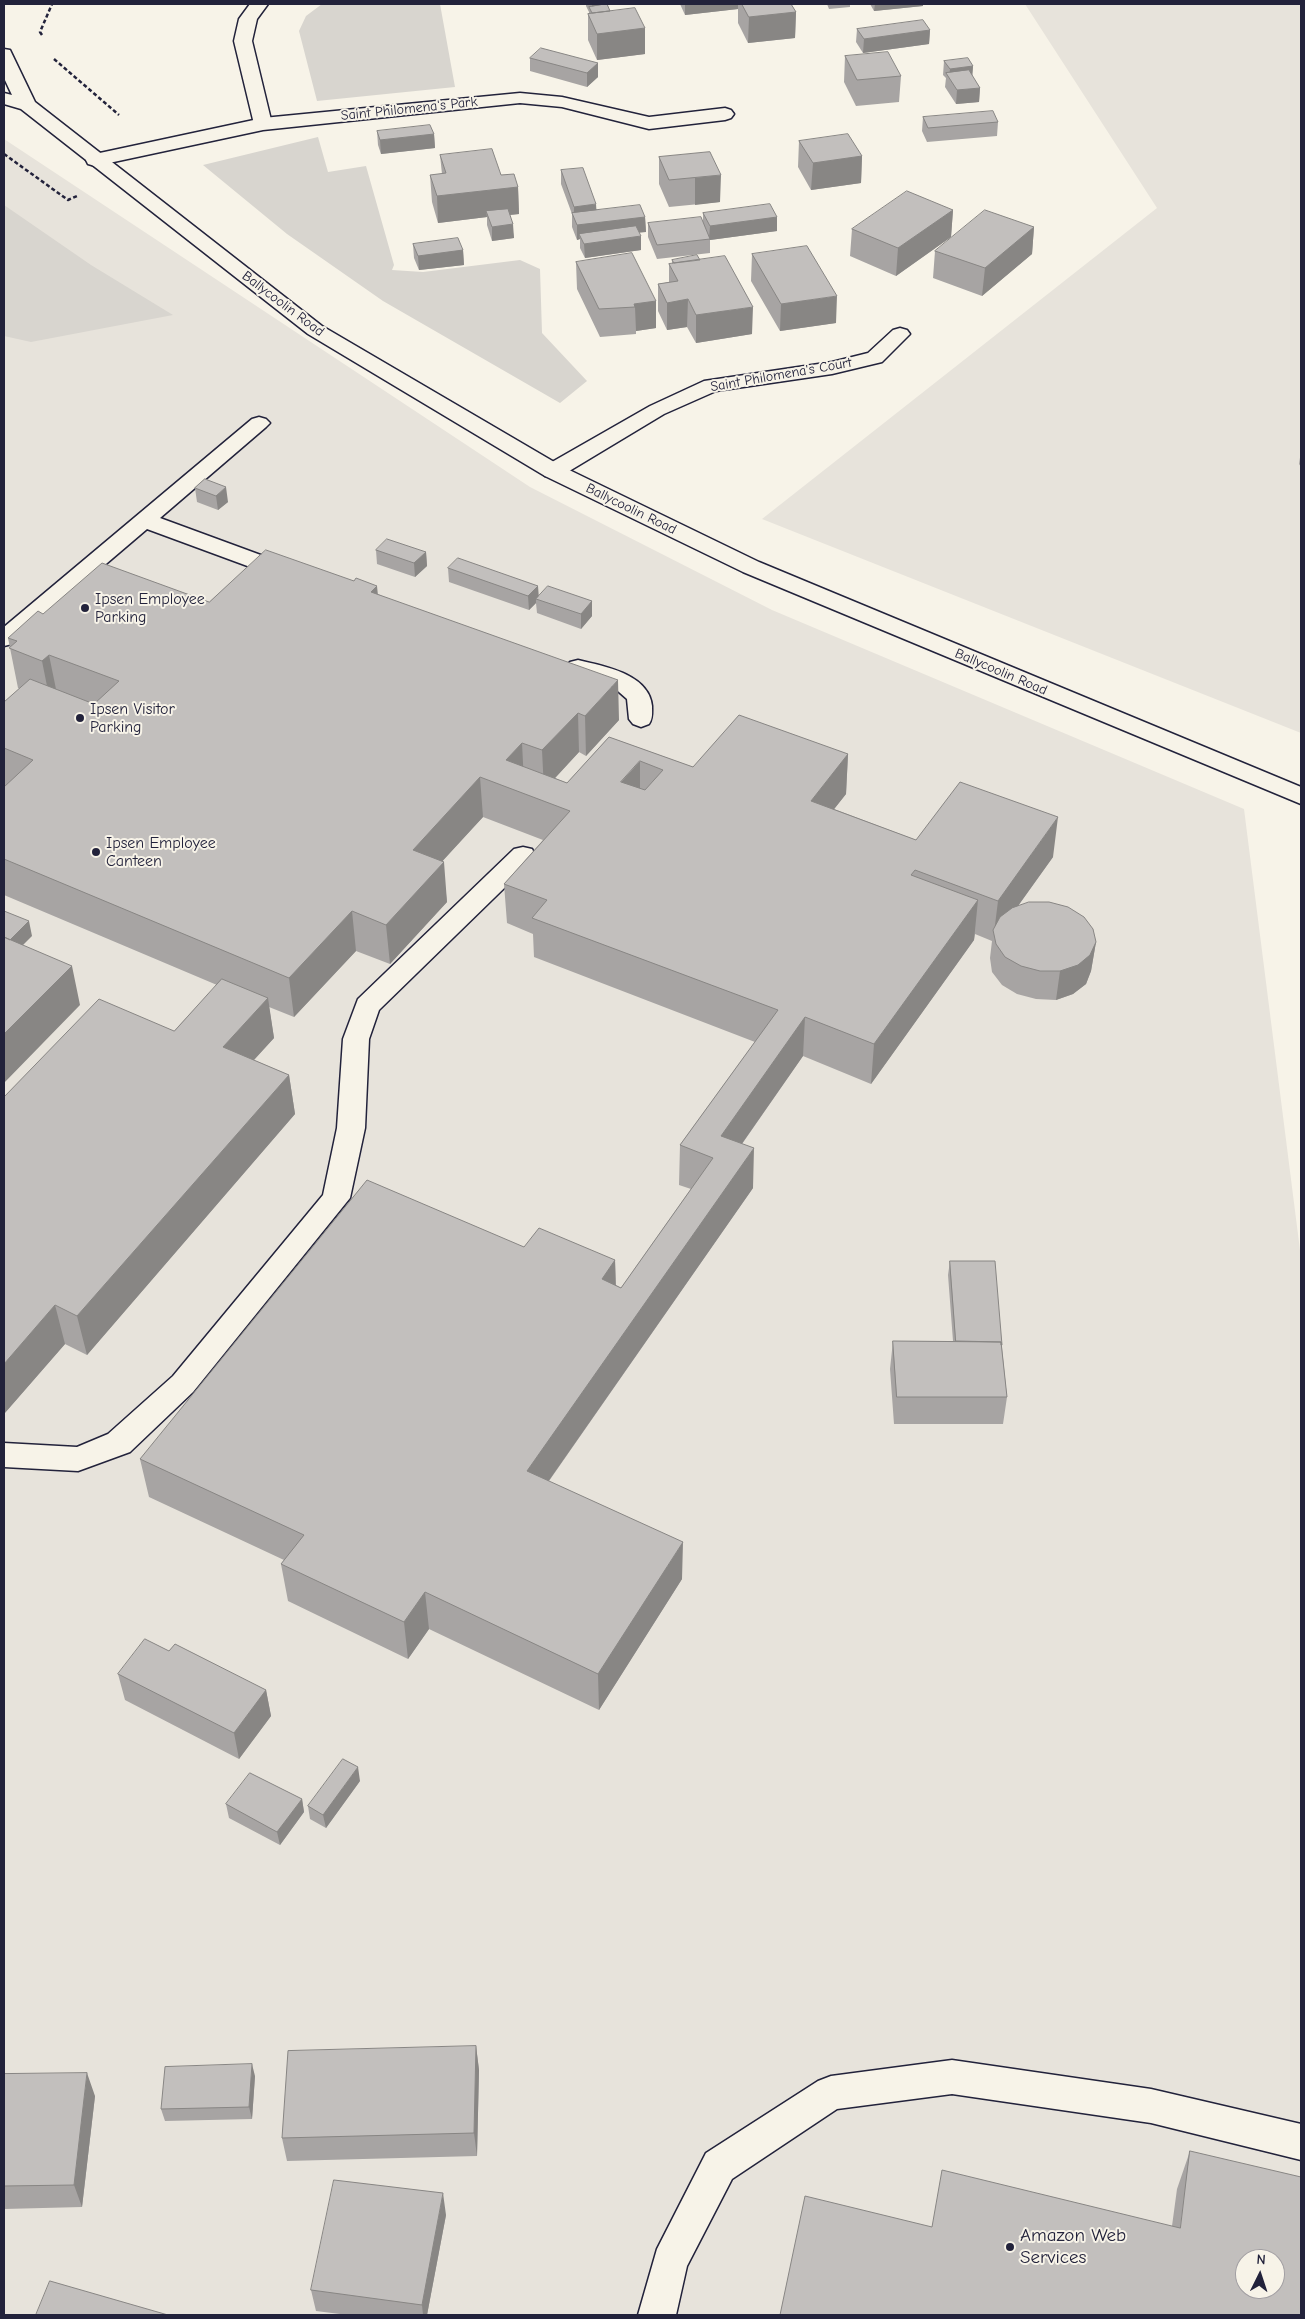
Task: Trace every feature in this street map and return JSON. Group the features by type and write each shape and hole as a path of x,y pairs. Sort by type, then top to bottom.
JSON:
{"main road":[{"path":"260,4 248,19 243,41 263,124"},
{"name":"Ballycoolin Road","path":"4,54 11,75 26,105"},
{"name":"Ballycoolin Road","path":"4,98 26,105 315,330 553,471 751,567 1301,796"},
{"name":"Saint Philomena's Park","path":"95,160 263,124 520,98 562,102 648,123 725,114"},
{"name":"Saint Philomena's Court","path":"553,471 657,410 711,385 832,368 875,358 900,334"},
{"path":"4,639 259,423"},
{"path":"144,520 304,579"},
{"path":"553,659 619,680 639,696 641,719"},
{"path":"4,1455 78,1459 120,1443 183,1384 336,1198 352,1128 356,1039 367,1006 523,855"},
{"path":"657,2315 670,2262 719,2166 831,2093 952,2077 1151,2106 1301,2142"}],"path":[{"path":"45,41 40,32 52,4"},
{"path":"54,59 156,146"}],"shaded area":[{"path":"322,4 440,4 455,87 317,101 299,31 306,16"},
{"path":"1025,4 1301,4 1301,733 762,519 1157,208"},
{"path":"318,137 328,172 366,166 394,265 392,270 423,272 520,260 540,269 542,333 587,381 560,403 383,301 287,234 203,165"},
{"path":"4,139 530,487 772,610 1244,809 1301,1258 1301,2315 4,2315"},
{"path":"4,205 91,265 173,315 31,342 4,336"}],"building":[{"path":"607,4 610,11 592,13 589,7"},
{"path":"742,4 791,4 796,12 749,17"},
{"path":"635,8 645,28 597,34 588,14"},
{"path":"923,20 930,30 864,39 857,29"},
{"path":"541,48 598,63 587,73 530,58"},
{"path":"888,52 901,76 857,80 845,56"},
{"path":"968,58 973,66 950,69 944,61"},
{"path":"969,70 980,88 957,90 946,73"},
{"path":"993,111 998,122 928,128 923,117"},
{"path":"430,125 434,134 380,140 377,131"},
{"path":"848,134 862,156 813,163 799,141"},
{"path":"492,149 501,175 514,174 518,187 437,196 430,175 446,173 440,155"},
{"path":"710,152 721,175 669,180 659,157"},
{"path":"583,168 596,204 574,207 561,170"},
{"path":"907,191 953,210 898,248 852,229"},
{"path":"770,204 777,217 710,226 703,213"},
{"path":"640,205 645,217 577,225 572,213"},
{"path":"508,209 513,224 492,227 486,211"},
{"path":"985,210 1034,227 985,268 935,251"},
{"path":"701,217 710,239 657,245 648,223"},
{"path":"636,226 641,236 584,244 579,234"},
{"path":"458,238 463,250 418,256 413,244"},
{"path":"807,246 837,296 781,304 752,254"},
{"path":"632,253 656,301 634,304 635,307 599,309 576,262"},
{"path":"697,255 700,260 674,263 672,260"},
{"path":"725,256 753,307 696,315 688,299 667,303 658,284 678,281 669,264"},
{"path":"205,479 226,487 216,496 195,488"},
{"path":"387,539 426,552 414,563 376,550"},
{"path":"266,550 354,581 356,578 377,586 371,592 618,680 585,716 578,713 542,750 522,743 506,760 567,783 609,737 693,767 739,715 848,754 811,801 916,840 960,782 1058,817 998,901 915,870 911,875 978,900 874,1044 805,1017 721,1136 754,1148 527,1471 683,1542 598,1674 425,1592 404,1622 281,1564 304,1535 140,1459 367,1180 524,1247 539,1228 615,1260 602,1279 621,1288 713,1158 680,1145 778,1010 532,918 547,900 504,884 570,811 480,777 413,850 444,862 386,925 352,911 289,978 4,859 4,787 33,760 4,748 4,702 30,679 94,704 119,681 49,655 42,661 9,648 17,641 8,638 38,611 43,614 102,563 209,602","holes":["640,761 663,770 645,790 621,782"]},
{"path":"458,558 538,586 528,596 448,568"},
{"path":"548,586 592,601 581,614 536,599"},
{"path":"1029,902 1049,902 1068,907 1084,917 1093,929 1096,942 1090,955 1078,965 1060,971 1040,971 1021,966 1005,957 996,944 993,930 1000,917 1012,908"},
{"path":"4,911 29,921 10,940 4,937"},
{"path":"4,937 72,966 4,1034"},
{"path":"222,979 268,998 223,1047 289,1075 77,1316 55,1305 4,1364 4,1097 99,999 174,1031"},
{"path":"950,1261 995,1261 1002,1345 1001,1342 956,1341"},
{"path":"893,1341 1001,1342 1007,1397 897,1397"},
{"path":"145,1639 169,1651 175,1644 266,1690 234,1733 118,1674"},
{"path":"343,1759 358,1767 323,1815 308,1806"},
{"path":"250,1773 302,1799 277,1832 226,1804"},
{"path":"476,2046 474,2133 282,2138 288,2051"},
{"path":"252,2064 249,2107 161,2109 165,2067"},
{"path":"87,2073 74,2185 4,2186 4,2074"},
{"name":"Amazon Web Services","path":"1190,2151 1301,2177 1301,2315 780,2315 805,2196 932,2227 942,2170 1180,2228"},
{"path":"334,2180 443,2193 422,2305 311,2290"},
{"path":"50,2281 168,2315 36,2315"}],"place":[{"name":"Ipsen Employee Parking","path":"85,608"},
{"name":"Ipsen Visitor Parking","path":"80,718"},
{"name":"Ipsen Employee Canteen","path":"96,852"},
{"name":"Amazon Web Services","path":"1010,2247"}]}
